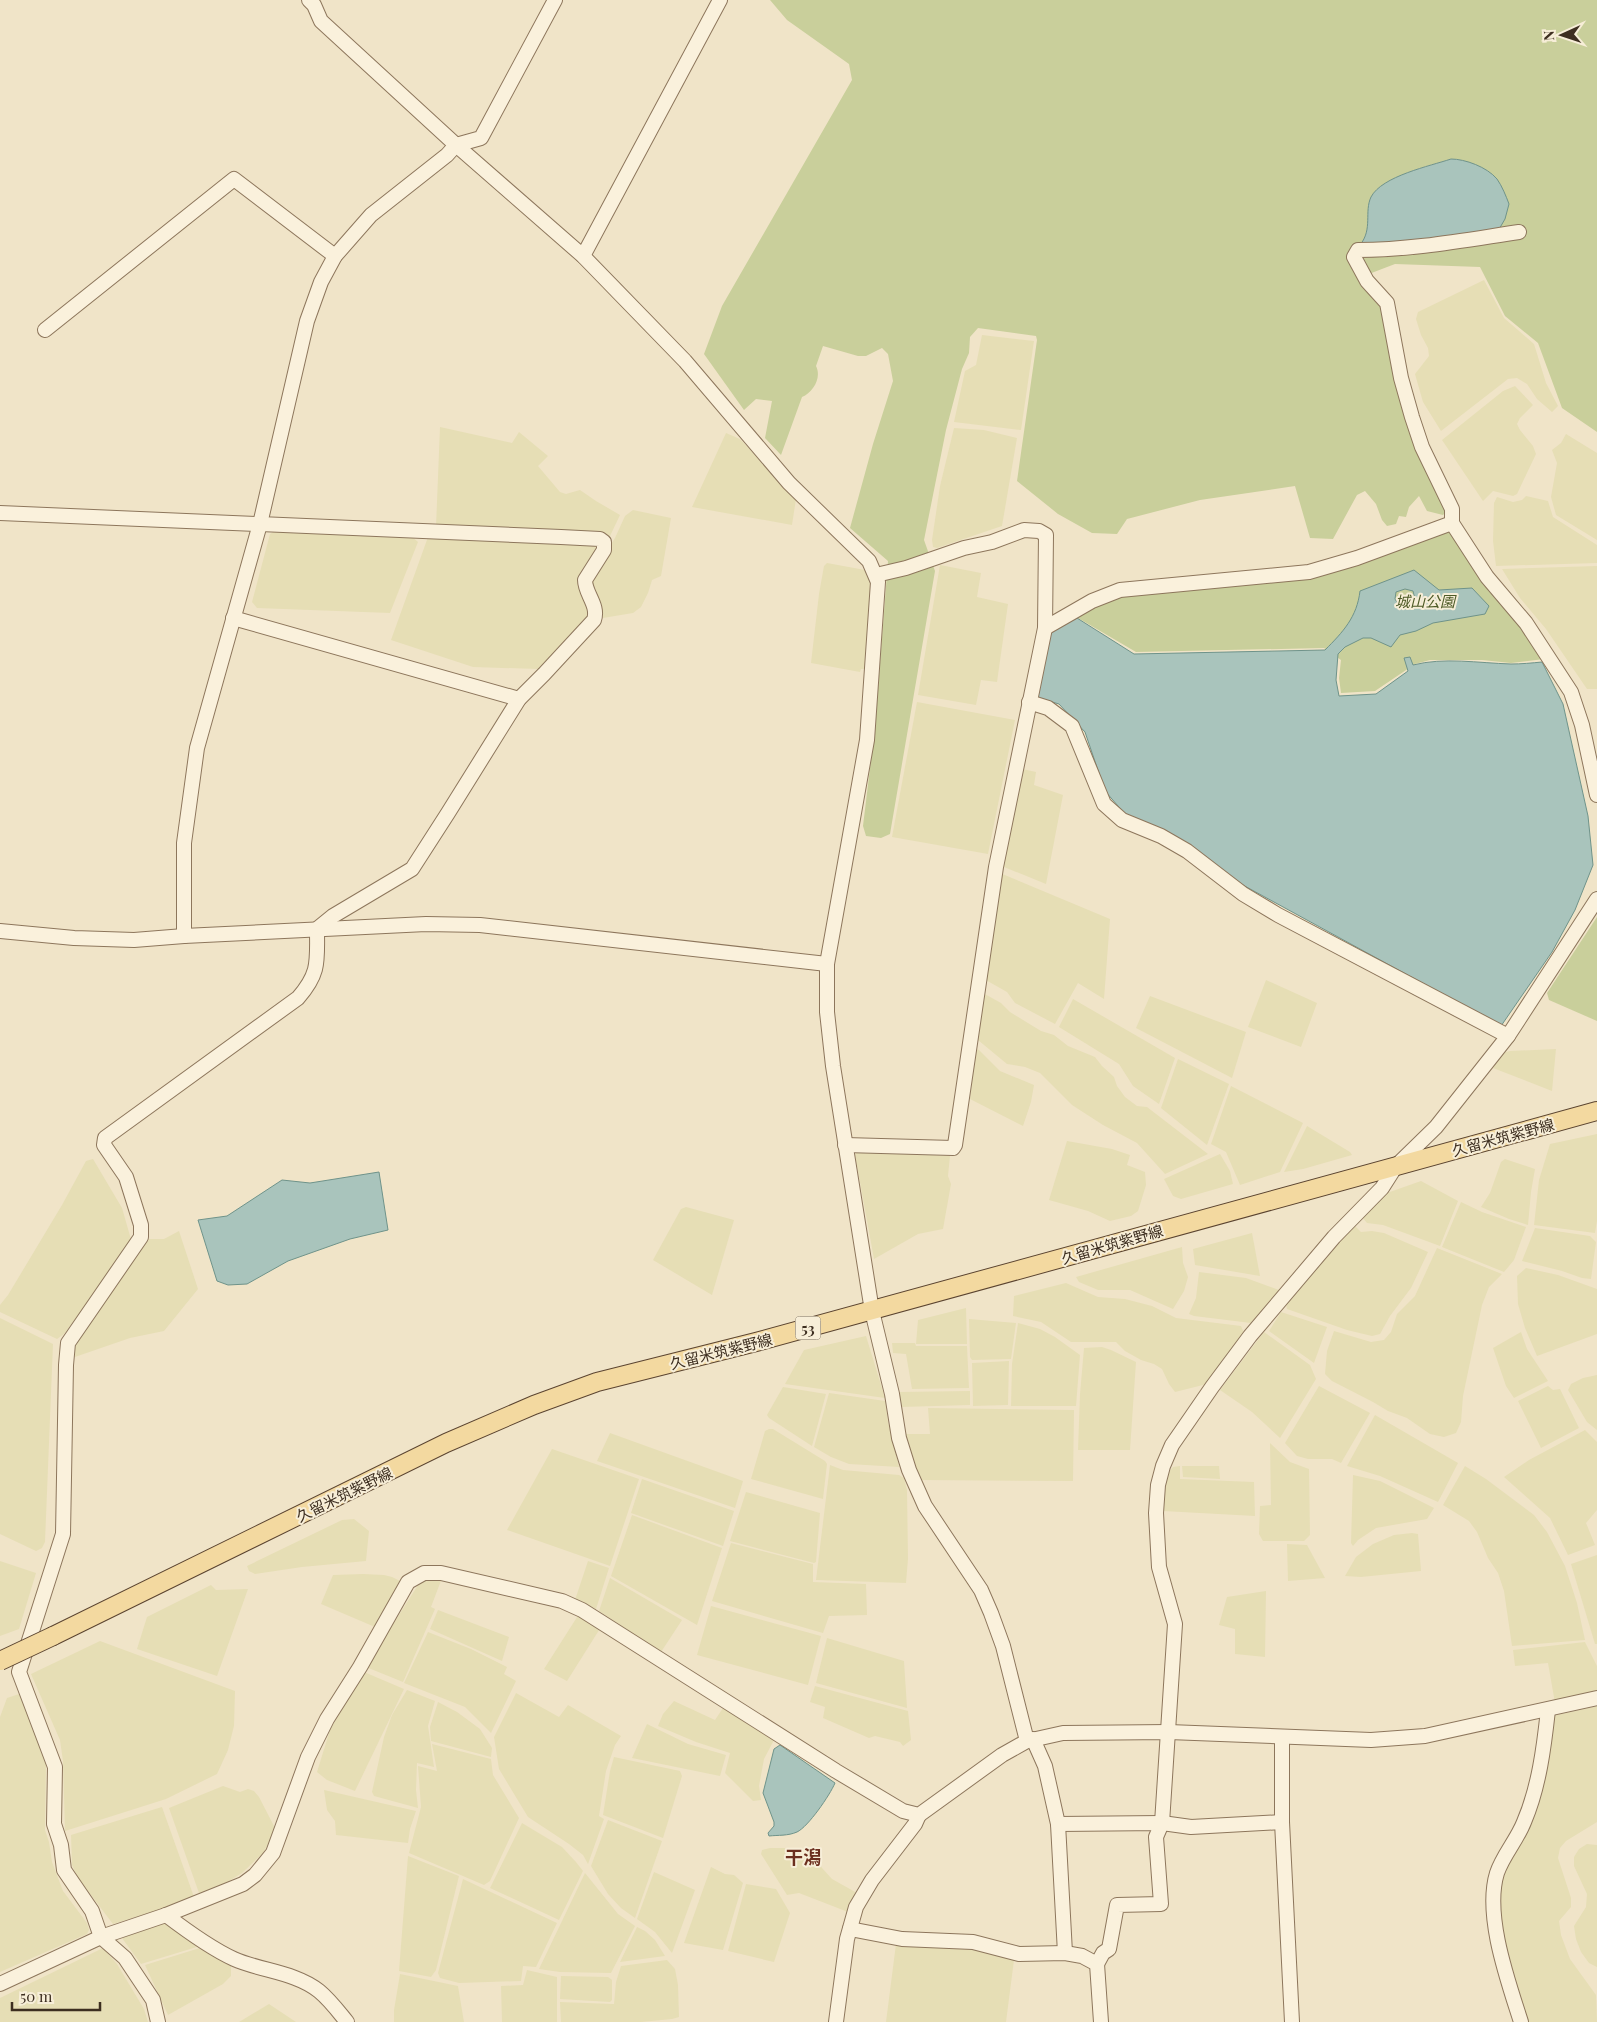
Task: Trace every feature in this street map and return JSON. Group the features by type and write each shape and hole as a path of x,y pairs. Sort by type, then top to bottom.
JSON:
{"main road":[{"name":"久留米筑紫野線","path":"0,1662 446,1443 534,1405 597,1382 872,1310 1597,1111"}],"street":[{"path":"309,0 314,5 321,21 456,145 583,256 685,361 789,483 870,561 876,575 878,582 877,606 867,740 827,964 827,1012 830,1043 872,1310 892,1394 899,1438 909,1470 925,1506 980,1590 991,1613 1003,1646 1030,1740 1045,1766 1058,1824 1065,1952"},
{"path":"184,936 184,843 197,748 260,524 307,321 321,282 335,256 370,215 447,155 456,145 481,138 555,0"},
{"path":"583,256 720,0"},
{"path":"45,330 234,179 335,256"},
{"path":"1519,232 1439,245 1358,250 1354,257 1367,281 1387,303 1401,378 1412,417 1422,448 1452,509 1452,523 1487,577 1526,622 1571,692 1577,707 1597,795"},
{"path":"0,513 600,539 604,542 604,550 585,580 588,594 595,607 594,620 519,699 412,868 333,916 317,929 316,967 311,984 298,998 105,1138 104,1145 126,1177 141,1225 141,1238 68,1343 63,1534 19,1672 55,1767 54,1824 61,1845 64,1870 92,1911 101,1937 125,1958 153,2000 158,2022"},
{"path":"1045,628 1092,601 1120,590 1309,572 1357,558 1452,523"},
{"path":"845,1145 953,1148 955,1145 996,867 1045,628 1046,536 1040,531 1024,530 992,542 964,548 906,568 876,575"},
{"path":"233,618 519,699"},
{"path":"1029,702 1048,708 1072,726 1104,804 1122,820 1160,836 1187,851 1243,894 1278,915 1508,1036"},
{"path":"1101,2022 1097,1964 1103,1954 1109,1949 1117,1906 1160,1904 1156,1837 1162,1823 1175,1624 1159,1567 1156,1538 1158,1485 1163,1466 1172,1445 1250,1336 1334,1237 1382,1188 1396,1166 1436,1127 1508,1036 1597,900"},
{"path":"0,931 74,938 134,940 426,924 480,925 827,964"},
{"path":"0,1984 101,1937 166,1916 243,1884 255,1875 273,1853 308,1757 327,1719 408,1582 424,1573 450,1575 562,1601 582,1610 836,1771 903,1811 918,1815"},
{"path":"836,2022 843,1965 856,1907 914,1824 918,1815 1002,1755 1030,1740 1063,1733 1169,1732 1371,1740 1399,1739 1425,1736 1597,1698"},
{"path":"1521,2022 1499,1947 1494,1893 1497,1873 1524,1822 1533,1793 1544,1744 1548,1710"},
{"path":"1282,1737 1282,1822 1292,2022"},
{"path":"1058,1824 1162,1823 1191,1828 1282,1822"},
{"path":"166,1916 190,1934 234,1959 272,1972 298,1978 319,1990 347,2022"},
{"path":"850,1930 902,1939 973,1942 1019,1954 1065,1952 1082,1956 1097,1964"}],"shaded area":[{"path":"1484,280 1504,318 1534,344 1546,383 1558,406 1552,412 1537,399 1527,384 1517,378 1508,379 1441,431 1423,402 1415,374 1429,356 1428,348 1416,319 1418,312"},
{"path":"982,335 1034,341 1021,430 954,422 965,371 976,365"},
{"path":"1515,386 1533,405 1520,418 1517,424 1533,446 1536,454 1517,494 1513,496 1493,491 1483,501 1442,440 1503,391"},
{"path":"440,427 512,443 519,432 548,456 538,466 560,492 566,494 580,490 620,515 610,536 436,527"},
{"path":"954,428 984,430 1017,438 1002,526 937,548 933,547 932,540 940,486"},
{"path":"726,433 740,439 796,499 792,525 692,507"},
{"path":"1566,434 1597,453 1597,540 1556,515 1551,497 1557,463 1552,450 1561,443"},
{"path":"1526,496 1548,501 1553,517 1597,545 1597,563 1496,566 1493,541 1494,503 1497,497 1513,502 1522,500"},
{"path":"633,510 671,518 661,576 652,580 641,607 633,613 603,618 601,606 594,600 591,577 615,538 625,516"},
{"path":"276,530 411,536 418,542 390,613 257,608 252,602 270,534"},
{"path":"428,537 595,545 597,550 582,575 592,614 538,669 473,667 391,640"},
{"path":"827,563 865,570 872,582 866,669 861,669 860,672 811,663 819,594 824,566"},
{"path":"940,565 981,573 977,597 1008,604 997,682 981,680 976,705 918,695"},
{"path":"1597,566 1597,689 1587,689 1546,629 1520,598 1502,569"},
{"path":"917,702 1015,720 988,854 892,837"},
{"path":"1022,769 1036,772 1034,785 1063,795 1046,884 999,865"},
{"path":"1000,873 1110,919 1104,999 1078,983 1055,1024 1015,1003 1007,992 984,979"},
{"path":"1266,980 1317,1003 1301,1047 1248,1027"},
{"path":"983,993 1041,1031 1054,1035 1068,1046 1095,1057 1114,1077 1117,1086 1125,1097 1137,1106 1147,1107 1208,1154 1165,1174 1137,1143 1103,1125 1072,1105 1040,1073 1025,1067 1007,1064 978,1040"},
{"path":"1150,996 1246,1032 1232,1078 1136,1028"},
{"path":"1073,999 1175,1058 1159,1104 1133,1086 1119,1064 1059,1027"},
{"path":"976,1049 1000,1071 1034,1085 1031,1102 1023,1126 970,1099"},
{"path":"1556,1049 1552,1091 1493,1068 1502,1053"},
{"path":"1178,1059 1229,1084 1207,1145 1161,1108"},
{"path":"1231,1086 1303,1123 1280,1172 1240,1185 1226,1152 1211,1144"},
{"path":"1307,1126 1352,1155 1303,1169 1284,1172"},
{"path":"1597,1134 1597,1221 1595,1233 1534,1225 1539,1180 1550,1144"},
{"path":"1067,1141 1112,1149 1130,1155 1127,1165 1145,1172 1146,1185 1138,1211 1131,1216 1110,1221 1088,1211 1049,1200"},
{"path":"857,1151 950,1156 948,1176 951,1184 943,1229 918,1234 874,1259 855,1155"},
{"path":"1220,1154 1230,1171 1233,1184 1181,1199 1173,1196 1164,1179"},
{"path":"93,1159 122,1208 132,1243 64,1334 57,1339 0,1312 0,1305 8,1295 62,1205 86,1161"},
{"path":"1505,1159 1535,1169 1528,1225 1481,1207 1490,1193 1501,1162"},
{"path":"1421,1181 1458,1201 1440,1246 1383,1225 1367,1223 1362,1217 1387,1193"},
{"path":"1461,1202 1482,1212 1526,1227 1514,1260 1504,1272 1442,1247"},
{"path":"686,1207 734,1220 712,1295 653,1260 681,1209"},
{"path":"1354,1225 1361,1232 1384,1233 1428,1252 1411,1288 1390,1316 1380,1334 1372,1336 1347,1330 1287,1309 1286,1304"},
{"path":"1535,1228 1590,1236 1596,1242 1591,1279 1522,1261"},
{"path":"179,1231 198,1289 164,1331 130,1338 72,1358 74,1345 148,1239 164,1239"},
{"path":"1252,1233 1260,1276 1195,1265 1193,1249"},
{"path":"1182,1247 1183,1263 1188,1277 1184,1291 1173,1309 1130,1290 1098,1290 1079,1282 1076,1277"},
{"path":"1437,1248 1502,1274 1489,1287 1482,1305 1463,1396 1461,1422 1456,1433 1444,1437 1430,1434 1407,1418 1388,1411 1332,1381 1325,1374 1327,1351 1334,1331 1371,1342 1384,1340 1391,1332 1397,1314 1415,1296"},
{"path":"1526,1268 1558,1275 1597,1289 1597,1334 1537,1356 1525,1328 1518,1304 1517,1276"},
{"path":"1199,1272 1246,1278 1279,1290 1251,1323 1194,1316 1189,1314 1196,1298"},
{"path":"1066,1283 1098,1297 1125,1299 1152,1306 1176,1318 1241,1326 1245,1335 1207,1384 1175,1392 1162,1369 1125,1351 1116,1342 1071,1342 1041,1322 1013,1316 1014,1296"},
{"path":"966,1308 967,1344 916,1344 918,1320"},
{"path":"1281,1312 1327,1327 1314,1363 1269,1331"},
{"path":"0,1318 53,1344 45,1542 42,1548 36,1551 0,1534"},
{"path":"969,1319 1016,1323 1011,1359 972,1360 970,1357"},
{"path":"1018,1323 1040,1329 1080,1355 1076,1406 1011,1406 1012,1364"},
{"path":"1264,1332 1310,1365 1316,1379 1280,1438 1252,1412 1220,1390"},
{"path":"1521,1332 1527,1349 1548,1381 1514,1398 1506,1386 1493,1348"},
{"path":"866,1336 885,1398 785,1384 804,1350"},
{"path":"892,1343 915,1343 916,1346 967,1346 969,1388 912,1389 906,1354 893,1353"},
{"path":"1102,1347 1136,1362 1130,1450 1078,1450 1084,1348"},
{"path":"1009,1361 1008,1405 973,1406 972,1363"},
{"path":"1597,1375 1597,1430 1587,1422 1568,1390 1571,1384 1583,1378"},
{"path":"1319,1386 1370,1413 1341,1463 1332,1459 1308,1459 1297,1456 1285,1443"},
{"path":"1548,1386 1553,1390 1560,1389 1579,1428 1541,1448 1518,1401"},
{"path":"783,1387 826,1394 812,1446 767,1415"},
{"path":"970,1391 970,1405 901,1407 899,1392"},
{"path":"829,1393 885,1401 899,1467 849,1464 831,1457 814,1447"},
{"path":"928,1408 1074,1410 1073,1481 921,1480 910,1452 906,1434 930,1434"},
{"path":"1375,1415 1458,1463 1438,1502 1380,1476 1347,1466"},
{"path":"773,1429 825,1461 827,1464 823,1499 751,1479 765,1431"},
{"path":"1585,1430 1597,1442 1597,1510 1586,1523 1595,1545 1568,1555 1550,1518 1504,1477 1529,1460"},
{"path":"610,1433 743,1481 735,1508 597,1461"},
{"path":"1270,1443 1290,1462 1309,1469 1310,1535 1304,1541 1263,1541 1259,1534 1260,1506 1271,1505"},
{"path":"552,1449 639,1479 610,1566 507,1530"},
{"path":"830,1465 843,1470 899,1475 904,1478 907,1490 908,1559 906,1583 816,1580"},
{"path":"1180,1466 1180,1479 1254,1482 1255,1516 1163,1511 1168,1473 1173,1467"},
{"path":"1182,1466 1219,1466 1220,1479 1183,1477"},
{"path":"1465,1466 1486,1479 1534,1515 1547,1532 1565,1566 1577,1603 1585,1640 1512,1646 1504,1591 1498,1573 1488,1558 1477,1532 1469,1521 1443,1505"},
{"path":"1353,1475 1380,1481 1434,1508 1427,1519 1376,1528 1358,1540 1353,1546 1351,1543"},
{"path":"642,1479 734,1511 723,1546 631,1513"},
{"path":"746,1492 820,1513 816,1562 730,1541"},
{"path":"632,1515 722,1548 697,1625 611,1576"},
{"path":"354,1519 369,1531 366,1561 255,1574 249,1571 247,1566 342,1520"},
{"path":"1418,1534 1421,1571 1361,1577 1345,1576 1356,1557 1373,1544 1394,1535"},
{"path":"731,1543 813,1564 813,1582 866,1584 867,1615 829,1616 823,1633 712,1601"},
{"path":"1287,1544 1307,1545 1325,1578 1288,1581"},
{"path":"1597,1555 1597,1644 1595,1644 1571,1564"},
{"path":"0,1561 36,1573 19,1629 0,1636"},
{"path":"588,1561 609,1568 596,1609 575,1600"},
{"path":"333,1575 384,1575 402,1582 375,1627 321,1604"},
{"path":"442,1578 431,1607 435,1609 403,1682 366,1667 418,1585 429,1579"},
{"path":"610,1578 682,1620 661,1652 599,1611"},
{"path":"211,1585 216,1590 248,1589 217,1676 137,1649 147,1617"},
{"path":"1266,1591 1265,1657 1235,1654 1235,1629 1219,1625 1227,1597"},
{"path":"711,1606 821,1636 808,1685 697,1655"},
{"path":"438,1610 509,1637 502,1661 430,1629"},
{"path":"579,1614 601,1627 567,1681 544,1669"},
{"path":"428,1632 471,1649 507,1667 504,1674 516,1681 491,1733 465,1707 404,1683"},
{"path":"827,1638 904,1661 907,1708 816,1683"},
{"path":"100,1641 235,1691 234,1726 228,1750 217,1774 166,1799 65,1831 63,1761 60,1740 31,1674"},
{"path":"1585,1642 1597,1666 1597,1693 1555,1703 1548,1663 1515,1666 1513,1650"},
{"path":"364,1672 404,1689 355,1791 327,1780 317,1772 330,1730"},
{"path":"815,1686 908,1711 911,1740 903,1746 900,1742 875,1736 869,1738 823,1718 825,1707 810,1702"},
{"path":"407,1690 435,1701 428,1726 434,1767 417,1763 416,1790 418,1808 374,1796 372,1792 384,1737 392,1715"},
{"path":"516,1693 559,1717 568,1705 621,1736 615,1745 606,1771 599,1816 604,1819 588,1864 583,1855 569,1844 528,1817 499,1769 494,1737"},
{"path":"19,1694 46,1762 45,1830 52,1862 63,1891 87,1923 89,1930 87,1934 0,1972 0,1717 7,1698"},
{"path":"674,1701 715,1720 723,1708 774,1740 764,1759 759,1786 761,1800 753,1801 725,1773 730,1753 696,1742 658,1726 663,1714"},
{"path":"438,1702 457,1712 480,1729 492,1748 491,1757 431,1741 430,1727"},
{"path":"1597,1706 1597,1822 1566,1841 1560,1848 1558,1858 1571,1898 1571,1907 1559,1921 1561,1935 1570,1959 1596,1995 1597,2022 1525,2022 1502,1938 1499,1915 1500,1886 1553,1716"},
{"path":"647,1724 688,1744 726,1755 720,1776 632,1758"},
{"path":"432,1744 491,1759 493,1775 519,1818 490,1881 484,1885 409,1853 421,1807 418,1766 437,1771"},
{"path":"614,1757 680,1771 682,1776 663,1838 603,1815"},
{"path":"223,1786 240,1792 248,1789 254,1791 276,1830 263,1853 242,1873 219,1887 199,1893 169,1808"},
{"path":"324,1790 416,1811 408,1843 336,1835 335,1821 327,1810"},
{"path":"162,1807 194,1897 175,1905 113,1924 78,1878 72,1865 71,1835"},
{"path":"608,1820 662,1841 635,1918 621,1908 608,1894 591,1866"},
{"path":"522,1823 562,1847 583,1871 559,1920 490,1888"},
{"path":"1587,1844 1597,1845 1597,1967 1589,1963 1581,1952 1574,1926 1586,1907 1587,1894 1574,1866 1574,1857 1579,1849"},
{"path":"770,1848 810,1848 822,1868 832,1879 857,1893 848,1912 799,1893 787,1895 761,1854 762,1850"},
{"path":"408,1856 459,1876 436,1970 431,1977 399,1971"},
{"path":"711,1867 725,1874 734,1875 743,1883 723,1950 684,1943"},
{"path":"654,1872 695,1890 672,1953 655,1932 637,1919"},
{"path":"585,1873 618,1914 635,1926 611,1973 560,1972 539,1969"},
{"path":"463,1879 557,1923 536,1967 523,1966 521,1981 459,1983 440,1978 438,1973"},
{"path":"746,1884 776,1889 790,1913 774,1962 728,1951"},
{"path":"168,1920 200,1946 141,1964 122,1938"},
{"path":"637,1927 655,1940 665,1956 620,1962"},
{"path":"896,1944 910,1947 956,1947 981,1950 1014,1960 1006,2022 886,2022"},
{"path":"203,1947 231,1964 231,1976 223,1984 168,2015 145,1965"},
{"path":"103,1948 117,1964 144,2009 148,2022 0,2022 0,1998"},
{"path":"667,1960 675,1969 678,1985 679,2017 641,2022 561,2022 560,2002 614,2004 616,1982 621,1966"},
{"path":"527,1970 557,1977 557,2022 502,2022 501,1986 523,1985"},
{"path":"400,1974 458,1986 464,2022 394,2022"},
{"path":"561,1976 608,1977 612,1980 612,2000 610,2002 560,1999"},
{"path":"269,2004 296,2022 239,2022"}],"green space":[{"path":"770,0 1597,0 1597,432 1562,408 1538,343 1505,316 1480,267 1395,264 1361,277 1382,305 1447,511 1443,515 1427,511 1419,496 1409,507 1406,517 1399,516 1396,524 1387,526 1382,520 1376,504 1365,491 1357,495 1333,539 1310,538 1295,486 1200,500 1127,519 1117,534 1092,533 1058,514 1017,481 1037,340 1036,336 978,328 970,337 969,353 962,369 946,430 924,540 935,571 890,834 881,838 866,836 863,826 875,727 888,561 850,528 873,444 893,381 888,354 882,348 866,356 858,356 823,346 816,366 818,371 817,380 810,392 802,397 781,455 765,438 772,401 756,399 744,410 704,354 722,306 852,80 849,64 787,20","holes":["1451,159 1475,165 1496,178 1360,245 1366,235 1371,200 1375,192 1383,185 1405,174"]},
{"name":"城山公園","path":"1449,529 1517,619 1544,659 1511,663 1482,660 1430,660 1415,664 1375,691 1341,693 1339,678 1341,660 1324,648 1136,652 1078,618 1077,615 1113,595 1254,581"},
{"path":"1597,917 1597,1021 1549,1000 1547,993"}],"water":[{"path":"1451,159 1469,162 1482,167 1499,182 1509,204 1505,219 1498,231 1384,246 1360,245 1366,233 1369,203 1377,190 1385,183 1407,173"},
{"path":"1414,570 1439,590 1472,588 1489,606 1485,614 1433,623 1416,631 1400,635 1391,647 1371,638 1363,638 1345,647 1338,654 1336,680 1339,696 1376,694 1408,671 1404,658 1410,657 1413,665 1437,661 1511,664 1542,662 1563,704 1588,816 1593,865 1575,910 1552,952 1501,1026 1241,884 1125,814 1105,791 1085,732 1059,704 1035,697 1048,633 1077,618 1134,654 1325,650 1348,624 1356,609 1360,591","holes":["1405,589 1413,591 1415,599 1412,604 1404,607 1398,604 1395,599 1396,592"]},
{"path":"379,1172 388,1230 350,1239 288,1261 247,1284 228,1285 217,1281 198,1220 227,1216 282,1180 310,1183"},
{"path":"780,1745 835,1783 818,1810 802,1829 790,1834 769,1836 768,1833 774,1826 774,1822 763,1793 774,1749"}],"district":[{"name":"干潟","path":"803,1857"}]}
